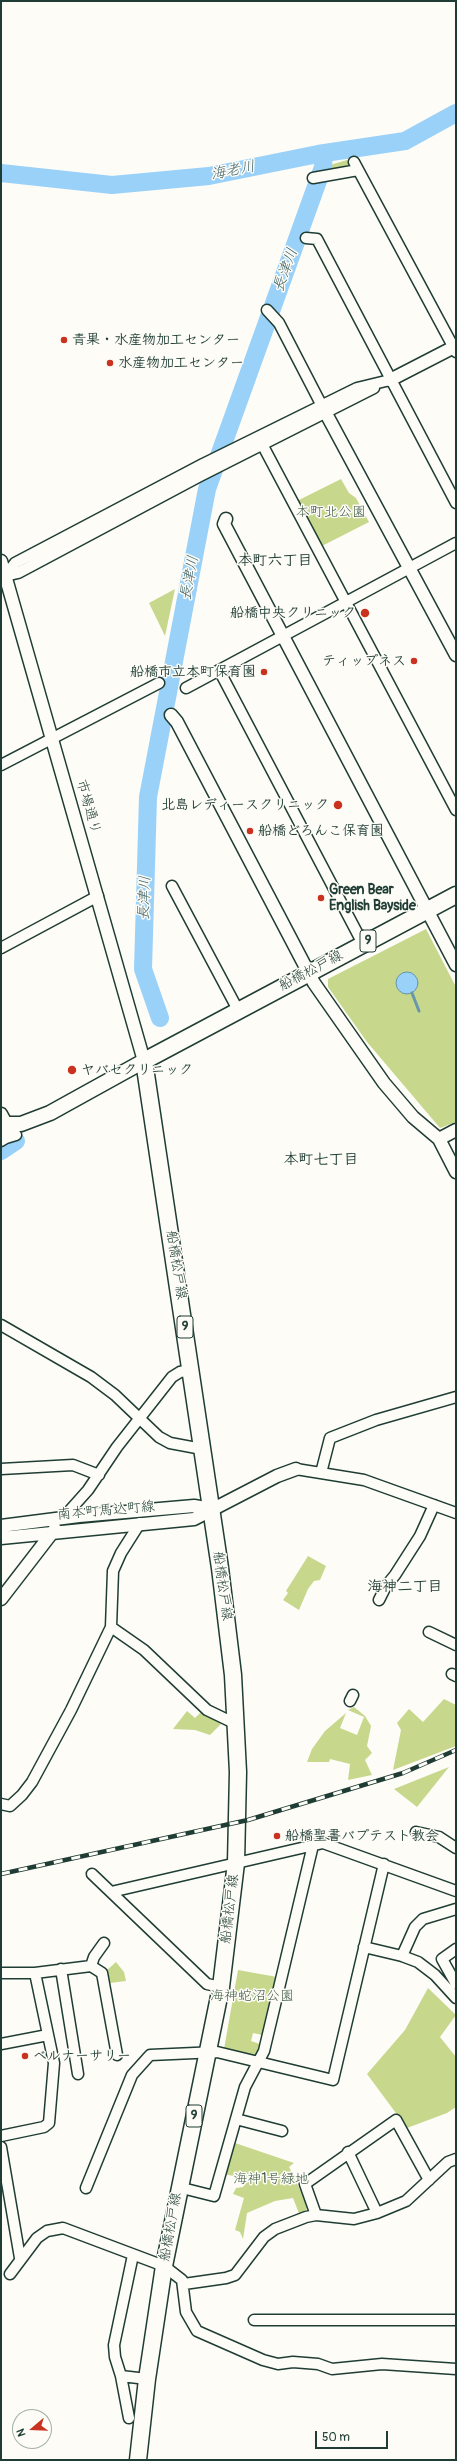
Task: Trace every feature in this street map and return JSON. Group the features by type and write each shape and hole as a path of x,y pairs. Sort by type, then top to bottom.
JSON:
{"main road":[{"name":"船橋松戸線","path":"138,2460 147,2379 164,2266 178,2187 221,1987 236,1863 236,1724 230,1642 212,1509 144,1062 308,972 456,894"},
{"path":"5,1130 50,1113 144,1062"}],"street":[{"path":"3,577 18,573 200,476 224,459 324,409 455,349 356,166 329,176 326,174 314,177"},
{"path":"306,238 317,239 456,503"},
{"path":"270,313 324,409 456,655"},
{"path":"3,577 15,563 203,464 224,459 262,444 324,409"},
{"path":"262,444 456,810"},
{"path":"226,519 224,524 456,964"},
{"path":"186,688 456,543"},
{"name":"市場通り","path":"1,561 3,577 98,896 144,1062"},
{"path":"219,670 363,944"},
{"path":"1,765 159,683"},
{"path":"170,715 177,722 308,972 384,1083 413,1117 439,1139 456,1172"},
{"path":"172,886 238,1010"},
{"path":"1,948 98,896"},
{"path":"439,1139 456,1130"},
{"path":"1,1325 91,1377 116,1396 147,1427 170,1442 202,1449"},
{"path":"1,1599 63,1518 99,1475 117,1447 141,1420 172,1377 180,1372 191,1370"},
{"path":"321,1473 330,1438 376,1420 456,1397"},
{"path":"1,1469 73,1465 99,1475"},
{"path":"296,1469 364,1480 456,1513"},
{"name":"南本町馬込町線","path":"1,1538 53,1531 194,1519 277,1476 296,1469"},
{"path":"379,1600 386,1586 395,1575 420,1536 434,1505"},
{"name":"南本町馬込町線","path":"1,1526 63,1518 194,1506 212,1509"},
{"path":"1,1804 10,1806 15,1803 32,1782 71,1710 111,1627 113,1571 121,1552 140,1523"},
{"path":"111,1627 144,1650 207,1710 236,1724"},
{"path":"429,1632 456,1645"},
{"path":"416,1832 439,1837 456,1848"},
{"path":"111,1892 324,1843 456,1891"},
{"path":"178,2187 214,2196 245,2087 256,2061 264,2051 313,1845"},
{"path":"86,2188 136,2068 150,2055 208,2052 256,2061 333,2080 384,1864"},
{"path":"92,1874 207,1984 221,1987"},
{"path":"402,1956 415,1927 423,1919 456,1909"},
{"path":"91,1966 94,1957 104,1943"},
{"path":"364,1947 402,1956 418,1962 435,1975 456,1998"},
{"path":"456,1949 442,1959 456,1984"},
{"path":"1,1973 34,1973 91,1966 102,1973 117,2055"},
{"path":"61,1969 78,2074"},
{"path":"1,2136 44,2127 49,2123 54,2063 34,1973"},
{"path":"1,2044 48,2035"},
{"path":"236,2119 282,2131"},
{"path":"316,2215 305,2184 348,2152 396,2120 429,2180"},
{"path":"1,2147 20,2258"},
{"path":"348,2152 377,2213"},
{"path":"184,2284 226,2278 235,2275 264,2237 275,2229 316,2215 354,2219 377,2213 406,2201 448,2162 456,2158"},
{"path":"10,2274 20,2258 42,2234 63,2228 164,2266 175,2274 184,2284 186,2312 197,2331 263,2360 278,2364 312,2363 332,2369 382,2364 456,2369"},
{"path":"129,2418 114,2344 133,2255"},
{"path":"254,2320 456,2320"},
{"path":"121,2376 147,2379"}],"green space":[{"path":"347,160 351,169 334,172 328,169 330,165"},
{"name":"本町北公園","path":"341,479 349,493 356,498 369,522 320,547 297,501"},
{"path":"175,589 165,636 149,603"},
{"path":"426,929 456,987 456,1122 440,1128 367,1042 328,987 328,979"},
{"path":"308,1556 326,1566 320,1580 314,1581 308,1589 299,1610 283,1600 288,1593 286,1591"},
{"path":"444,1699 456,1705 456,1746 393,1770 401,1730 397,1723 409,1709 423,1722"},
{"path":"354,1707 365,1716 371,1726 367,1746 372,1753 365,1760 372,1775 348,1780 350,1764 330,1759 329,1762 307,1762 312,1749 325,1731 346,1713 340,1728 357,1735 364,1717 348,1710"},
{"path":"187,1711 195,1718 202,1711 221,1724 210,1735 195,1730 173,1729"},
{"path":"449,1767 417,1807 394,1789"},
{"path":"116,1962 124,1972 126,1981 110,1983 106,1971"},
{"name":"海神蛇沼公園","path":"238,1970 277,1977 262,2035 253,2033 251,2041 260,2044 258,2052 253,2056 224,2049"},
{"path":"428,1988 456,2015 440,2037 456,2057 456,2107 447,2113 407,2128 367,2074 405,2030"},
{"name":"海神1号緑地","path":"235,2143 294,2163 289,2167 308,2206 304,2214 300,2216 293,2198 275,2201 247,2213 243,2239 240,2232 235,2230 244,2198 233,2194 236,2188 243,2187 249,2180 225,2174"}],"water":[{"path":"407,972 415,975 418,983 415,991 407,994 399,991 396,983 399,975"}],"waterway":[{"name":"海老川","path":"1,173 112,185 209,176 318,154 405,141 456,113"},
{"name":"長津川","path":"160,1018 143,969 148,797 207,489 323,167 324,153"},
{"path":"412,993 419,1011"},
{"name":"長津川","path":"1,1151 16,1141"}],"railway":[{"path":"1,1874 248,1820 403,1773 456,1750"}],"place":[{"name":"青果・水産物加工センター","path":"64,340"},
{"name":"水産物加工センター","path":"110,363"},
{"name":"船橋中央クリニック","path":"365,613"},
{"name":"ティップネス","path":"414,661"},
{"name":"船橋市立本町保育園","path":"264,672"},
{"name":"北島レディースクリニック","path":"338,805"},
{"name":"船橋どろんこ保育園","path":"250,831"},
{"name":"Green Bear English Bayside","path":"321,898"},
{"name":"ヤバセクリニック","path":"72,1070"},
{"name":"船橋聖書バプテスト教会","path":"277,1836"},
{"name":"ベルナーサリー","path":"25,2056"}],"district":[{"name":"本町六丁目","path":"275,561"},
{"name":"本町七丁目","path":"321,1160"},
{"name":"海神二丁目","path":"405,1587"}]}
